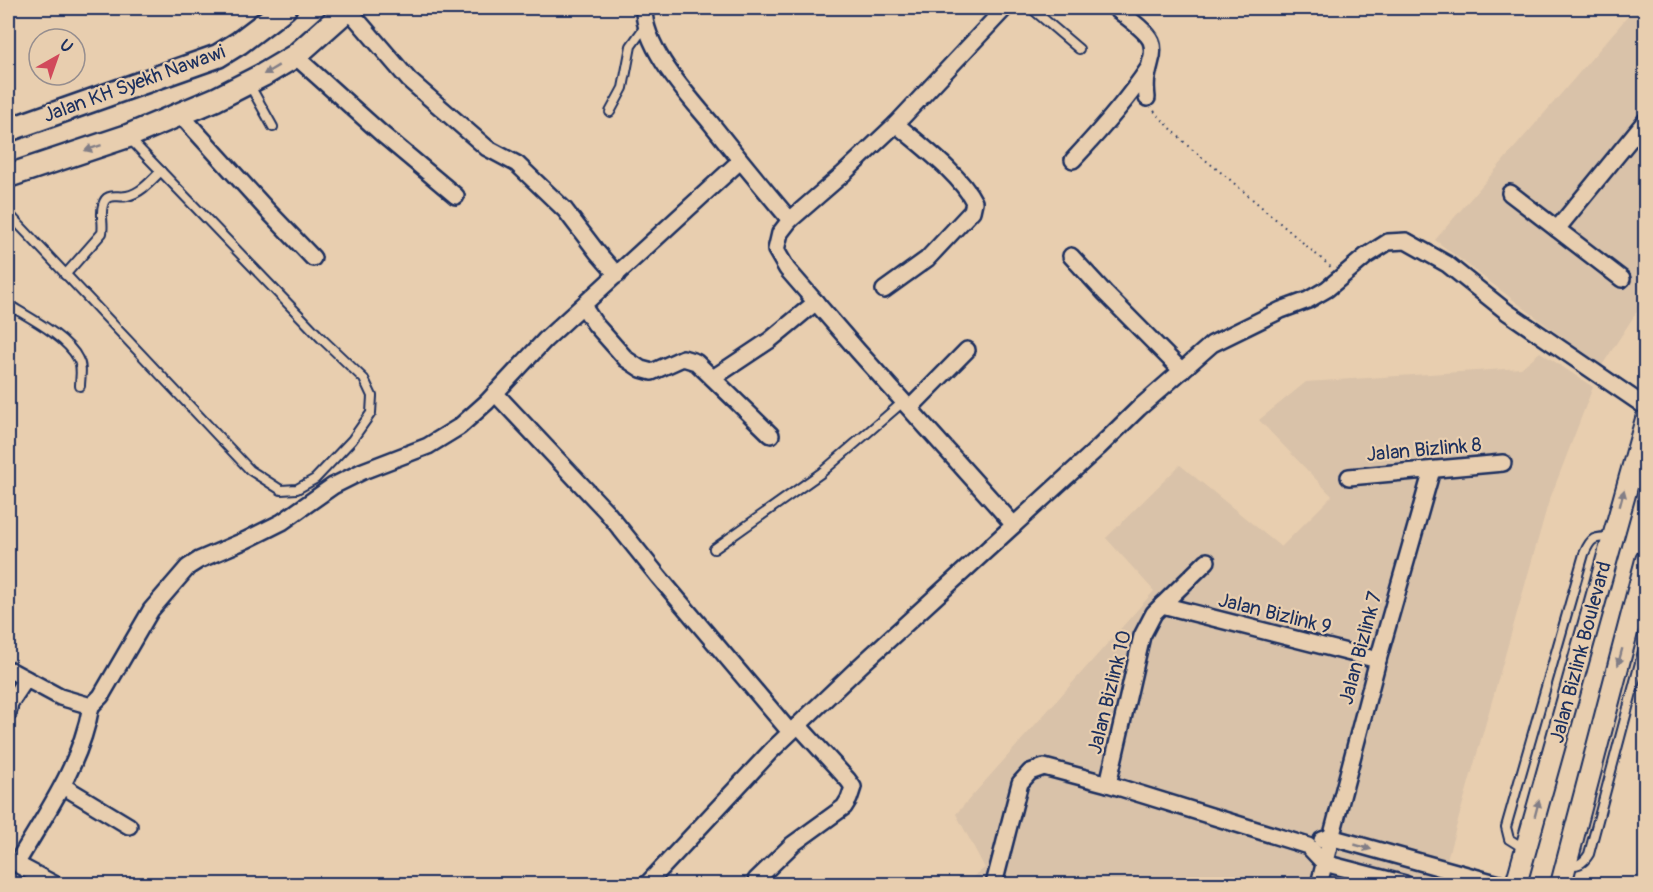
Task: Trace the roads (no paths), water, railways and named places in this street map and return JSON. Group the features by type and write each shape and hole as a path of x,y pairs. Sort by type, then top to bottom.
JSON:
{"main road":[{"name":"Jalan KH Syekh Nawawi","path":"8,130 218,56 285,8"},
{"name":"Jalan KH Syekh Nawawi","path":"8,176 128,136 216,99 295,56 349,8"}],"street":[{"path":"349,8 409,80 487,148 517,164 565,210 617,275"},
{"path":"644,8 652,42 666,66 790,220"},
{"path":"1005,8 896,124 790,220 780,233 776,250 787,269 1014,525"},
{"path":"1115,8 1151,41 1153,50 1145,83 1146,98"},
{"path":"295,56 456,196"},
{"path":"1073,160 1129,96 1148,69"},
{"path":"180,114 313,258"},
{"path":"1557,229 1646,120"},
{"path":"884,290 927,259 972,211 974,202 952,173 896,124"},
{"path":"54,885 20,866 18,861 71,770 92,706 101,696 151,610 188,567 282,522 333,486 363,471 429,446 459,427 545,340 741,161"},
{"path":"1510,193 1622,279"},
{"path":"647,885 771,751 1139,408 1212,344 1281,310 1308,300 1327,289 1366,256 1389,242 1406,241 1447,264 1507,312 1646,407"},
{"path":"1071,256 1182,370"},
{"path":"713,378 770,340 816,302"},
{"path":"583,306 595,324 626,359 641,369 652,372 683,358 696,362 771,435"},
{"path":"906,405 967,350"},
{"path":"495,393 606,511 659,578 794,729 853,787 844,807 793,844 756,880"},
{"name":"Jalan Bizlink Boulevard","path":"1516,885 1612,537 1638,467 1646,419"},
{"name":"Jalan Bizlink 8","path":"1349,477 1503,464"},
{"name":"Jalan Bizlink 7","path":"1319,885 1378,660 1432,470"},
{"name":"Jalan Bizlink Boulevard","path":"1561,885 1646,560"},
{"name":"Jalan Bizlink 10","path":"1108,784 1142,636 1151,618 1162,605 1207,561"},
{"name":"Jalan Bizlink 9","path":"1162,605 1378,660"},
{"path":"8,669 60,697 92,706"},
{"path":"8,713 10,703 26,679"},
{"path":"994,885 1020,783 1030,772 1044,767 1108,784 1308,846 1324,863 1405,885"},
{"path":"63,786 129,826"},
{"path":"1308,846 1330,837 1499,885"}],"lane":[{"path":"1030,8 1079,49"},
{"path":"610,112 623,88 631,46 646,24"},
{"path":"248,83 273,127"},
{"path":"8,213 250,470 281,490 297,489 315,479 352,440 371,413 372,396 364,379 321,338 128,136"},
{"path":"65,275 102,233 102,213 105,201 111,195 129,196 141,190 161,171"},
{"path":"8,302 66,344 78,359 81,368 80,386"},
{"path":"714,549 820,473 906,405"},
{"path":"1566,864 1579,865 1589,854 1646,640"}]}
